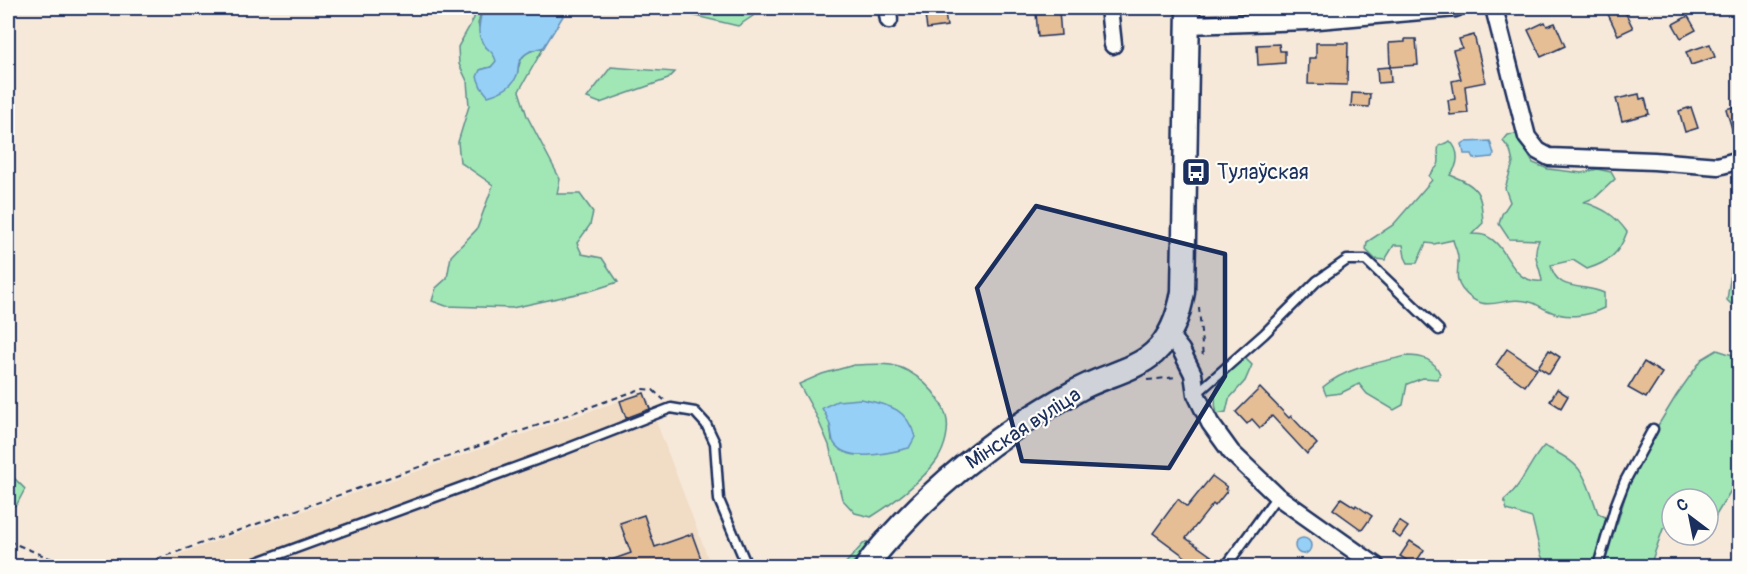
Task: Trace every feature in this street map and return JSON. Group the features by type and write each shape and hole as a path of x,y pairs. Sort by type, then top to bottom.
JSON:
{"main road":[{"name":"Мінская вуліца","path":"867,567 918,507 960,469 1006,433 1079,389 1142,361 1155,353 1168,335 1179,314 1183,292 1188,16"}],"street":[{"path":"1109,8 1113,45"},
{"path":"1188,16 1307,18 1456,8"},
{"path":"1494,8 1527,137 1538,151 1549,157 1718,166 1740,160"},
{"path":"1168,335 1181,350 1193,374 1196,394 1210,423 1231,452 1277,496 1376,567"}],"lane":[{"path":"1196,394 1264,334 1317,281 1347,260 1366,260 1439,330"},
{"path":"247,567 673,408 695,412 706,424 711,434 715,443 719,500 747,567"},
{"path":"1598,567 1625,481 1653,429"},
{"path":"1226,567 1277,496"}],"path":[{"path":"1146,381 1185,375"},
{"path":"137,567 641,389 653,390 673,408"},
{"path":"8,541 69,567"}],"highlighted area":[{"path":"1036,206 1225,254 1225,376 1169,468 1022,461 977,288"}],"shaded area":[{"path":"645,392 711,566 145,566","holes":["644,393 650,411 626,418 620,401"]}],"green space":[{"path":"474,8 482,8 478,24 486,47 493,52 497,61 491,67 480,70 517,75 524,55 544,47 519,91 527,116 560,179 557,194 580,194 593,212 590,225 577,243 582,254 602,258 618,282 590,291 512,308 446,306 432,301 436,288 447,278 451,256 477,229 493,185 460,162 458,142 469,106 467,81 459,64 458,47 474,18"},
{"path":"662,8 752,8 753,16 738,26"},
{"path":"611,67 675,72 668,79 600,103 587,98"},
{"path":"1516,134 1533,163 1548,169 1582,173 1597,169 1611,172 1615,179 1596,197 1584,202 1608,213 1627,232 1617,252 1607,260 1587,269 1573,260 1551,265 1554,274 1565,284 1604,293 1604,308 1583,315 1568,316 1520,300 1487,304 1470,298 1462,289 1457,277 1458,256 1453,240 1434,244 1426,243 1417,263 1408,263 1403,245 1394,245 1385,260 1375,259 1366,250 1367,242 1393,225 1432,180 1429,176 1439,163 1439,146 1450,141 1457,158 1450,175 1473,187 1481,204 1483,223 1472,234 1484,235 1494,241 1523,277 1542,281 1536,256 1539,240 1509,239 1499,224 1510,202 1505,188 1513,163 1510,150 1503,141 1508,135"},
{"path":"1739,242 1739,312 1727,300 1734,253"},
{"path":"1717,350 1739,357 1739,477 1720,509 1720,487 1660,487 1660,538 1650,566 1547,566 1541,555 1532,518 1507,510 1504,500 1516,488 1539,452 1544,446 1575,465 1585,479 1598,513 1617,524 1635,463 1676,396 1702,359"},
{"path":"1407,356 1427,359 1440,374 1437,379 1423,378 1407,384 1403,405 1394,410 1367,394 1359,384 1341,393 1326,395 1323,387 1341,375"},
{"path":"1245,358 1252,365 1245,381 1229,399 1226,412 1217,414 1215,396 1220,381 1230,368"},
{"path":"882,364 900,367 925,383 943,407 946,416 946,438 937,460 907,491 871,517 855,513 842,499 829,445 799,384 822,374 854,365","holes":["861,399 832,440 830,425"]},
{"path":"8,477 14,478 25,489 17,504 8,510"},
{"path":"867,542 867,547 850,566 843,566 863,544"}],"water":[{"path":"482,8 568,8 544,47 524,55 512,83 488,96 477,77 480,70 491,67 496,61 480,37"},
{"path":"1490,141 1494,154 1492,157 1474,159 1472,154 1464,154 1462,144 1465,142"},
{"path":"861,399 888,406 902,413 915,437 909,448 858,455 840,449 834,443 830,425 822,408 837,401"},
{"path":"1303,538 1311,546 1303,554 1295,546"}],"building":[{"path":"924,8 944,8 947,26 927,29"},
{"path":"1605,8 1623,8 1633,28 1618,35"},
{"path":"1059,11 1061,35 1038,37 1036,13"},
{"path":"1688,16 1696,30 1681,38 1673,24"},
{"path":"1545,22 1547,26 1555,23 1565,46 1541,57 1528,30"},
{"path":"1474,35 1486,82 1465,86 1468,113 1450,115 1448,100 1455,99 1452,81 1461,79 1453,50 1462,48 1459,39"},
{"path":"1405,39 1416,39 1418,65 1390,67 1389,43 1405,42"},
{"path":"1316,43 1348,43 1347,85 1308,84 1309,58 1316,58"},
{"path":"1279,44 1280,51 1285,51 1285,63 1258,65 1257,45"},
{"path":"1710,44 1715,57 1691,65 1686,52"},
{"path":"1390,67 1391,82 1378,83 1377,68"},
{"path":"1352,93 1370,94 1369,107 1351,106"},
{"path":"1639,94 1640,99 1645,98 1649,114 1622,121 1616,99"},
{"path":"1740,105 1740,145 1737,145 1726,109"},
{"path":"1691,107 1698,128 1685,132 1679,111"},
{"path":"1507,349 1537,369 1525,386 1496,365"},
{"path":"1549,350 1560,357 1549,374 1538,367"},
{"path":"1644,362 1662,373 1646,398 1628,388"},
{"path":"1260,388 1317,444 1307,454 1272,416 1260,428 1252,419 1247,424 1236,412"},
{"path":"1557,389 1568,396 1561,408 1550,401"},
{"path":"644,393 650,409 626,418 620,401"},
{"path":"1212,476 1227,487 1225,489 1227,491 1215,506 1213,504 1186,538 1214,558 1208,567 1199,567 1153,533 1178,499 1187,507"},
{"path":"1341,498 1372,516 1362,530 1333,509"},
{"path":"644,515 655,547 692,534 704,567 597,567 597,565 631,553 620,523"},
{"path":"1399,521 1408,527 1400,538 1392,532"},
{"path":"1410,541 1424,550 1414,565 1400,556"}],"place":[{"name":"Тулаўская","path":"1196,172"}]}
